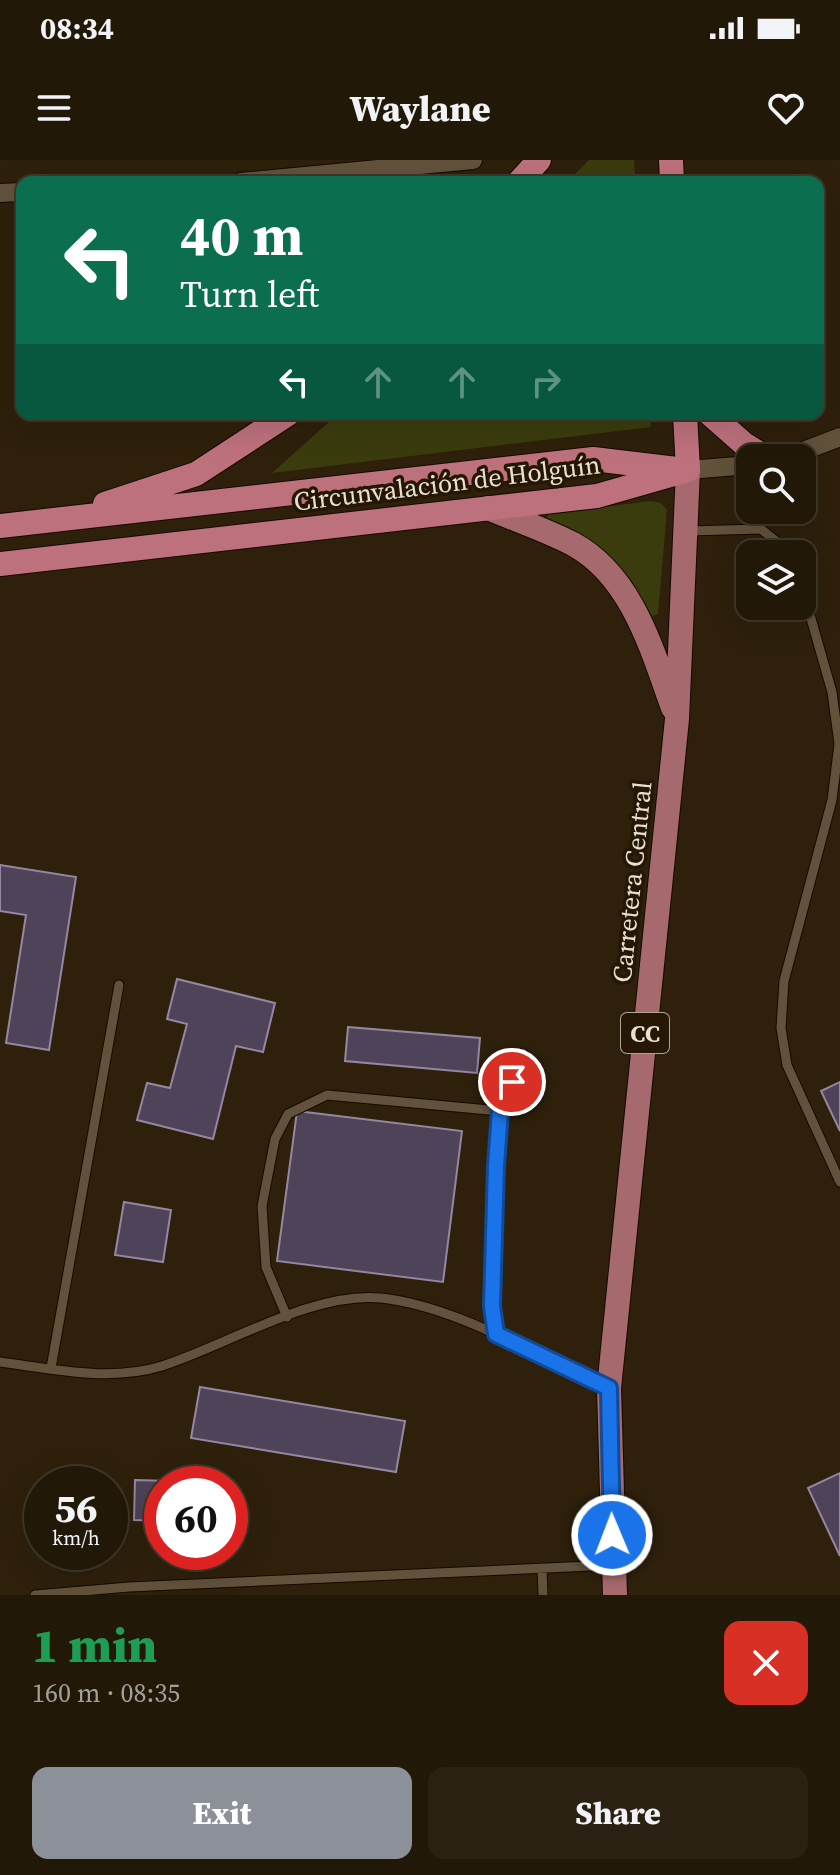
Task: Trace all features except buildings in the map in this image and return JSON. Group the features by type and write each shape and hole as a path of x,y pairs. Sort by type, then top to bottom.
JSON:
{"highway":[{"path":"524,176 539,160"},
{"path":"57,520 196,474 279,420"},
{"name":"Carretera Central","path":"685,420 688,470"},
{"path":"717,420 744,444"},
{"name":"Circunvalación de Holguín","path":"0,526 593,459 688,470"},
{"name":"Circunvalación de Holguín","path":"0,564 597,496 688,470"}],"main road":[{"name":"Carretera Central","path":"615,1595 609,1388 677,719 688,470"},
{"path":"488,508 575,545 617,580 650,643 677,719"}],"street":[{"path":"307,176 471,161"},
{"path":"816,446 840,437"},
{"path":"688,470 736,466"}],"lane":[{"path":"685,532 761,529 775,540"},
{"path":"811,620 832,692 839,744 832,800 784,981 781,1028 787,1065 840,1182"},
{"path":"51,1368 119,985"},
{"path":"496,1334 492,1306 500,1111 523,1053"},
{"path":"287,1317 266,1267 262,1206 275,1139 288,1114 327,1095 500,1111"},
{"path":"0,1362 106,1375 160,1366 332,1299 380,1298 421,1306 496,1334 609,1388"},
{"path":"35,1595 129,1587 612,1565"},
{"path":"542,1568 543,1595"}],"shaded area":[{"path":"589,160 634,160 635,176 573,176"},
{"path":"331,420 650,420 651,427 272,473"},
{"path":"651,501 661,503 667,510 658,614 652,616 630,578 581,535 547,519 548,514"}],"route":[{"path":"512,1082 500,1111 496,1166 492,1306 496,1334 609,1388 612,1535"}]}
